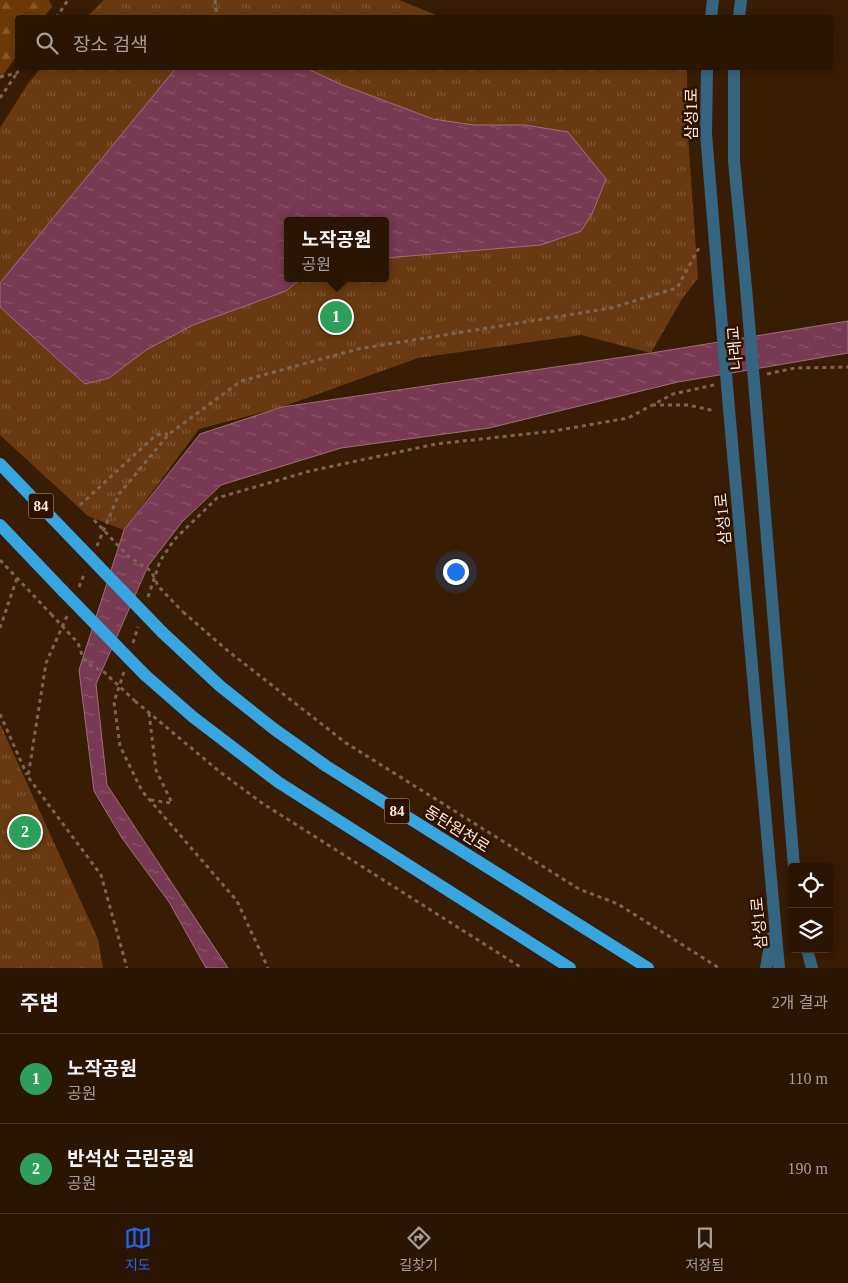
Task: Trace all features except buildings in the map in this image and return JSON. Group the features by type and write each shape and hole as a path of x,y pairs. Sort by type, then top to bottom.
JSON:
{"main road":[{"name":"동탄원천로","path":"0,464 162,632 220,686 274,729 326,766 648,967"},
{"name":"84","path":"0,525 145,675 194,717 278,782 570,968"}],"street":[{"path":"712,15 713,0"},
{"path":"739,15 741,0"},
{"name":"삼성1로","path":"707,70 706,143 719,292 722,410 779,968"},
{"name":"나래교","path":"734,70 734,161 794,863"},
{"path":"766,968 774,913"},
{"path":"801,953 802,968"},
{"path":"808,953 812,968"}],"path":[{"path":"58,15 68,0"},
{"path":"215,0 217,15"},
{"path":"0,98 20,70"},
{"path":"0,77 18,73"},
{"path":"96,547 119,494 169,434 240,381 358,350 611,308 677,288 701,243"},
{"path":"758,376 795,368 848,368"},
{"path":"148,598 160,561 174,540 217,498 310,471 436,444 554,431 628,418 673,394 720,384"},
{"path":"652,405 688,405 722,410"},
{"path":"80,505 156,435 169,434"},
{"path":"94,520 128,556 151,571 158,586 183,612 228,651 346,743 579,889 618,904 719,968"},
{"path":"0,560 78,643 82,655 88,664 104,672 135,701 220,772 262,803 522,968"},
{"path":"77,592 88,565"},
{"path":"0,628 17,578"},
{"path":"28,777 46,663 69,609"},
{"path":"132,645 138,626"},
{"path":"126,664 114,702 120,746 142,791 237,901 268,968"},
{"path":"149,713 156,770 172,803 150,800"},
{"path":"0,714 28,777 101,875 127,968"}],"green space":[{"path":"0,0 49,0 52,7 46,15 15,15 15,58 0,80"},
{"path":"104,0 399,0 436,15 89,15"},
{"path":"39,70 687,70 688,136 698,278 682,299 651,353 581,335 418,358 282,407 199,429 124,530 88,516 0,435 0,128 29,82"},
{"path":"0,724 98,939 103,968 0,968"}],"water":[{"path":"174,70 310,70 340,84 433,119 474,125 525,125 568,132 606,179 592,214 581,231 541,245 389,258 389,217 284,217 284,282 297,282 286,291 193,325 146,350 109,378 85,384 0,307 0,283"},
{"path":"848,321 848,353 678,382 489,428 341,448 221,485 182,522 148,566 96,684 107,785 228,968 206,968 169,902 122,838 94,791 79,670 124,530 200,434 282,407 651,353"}],"place":[{"name":"노작공원","path":"336,317"},
{"name":"반석산 근린공원","path":"25,832"}]}
